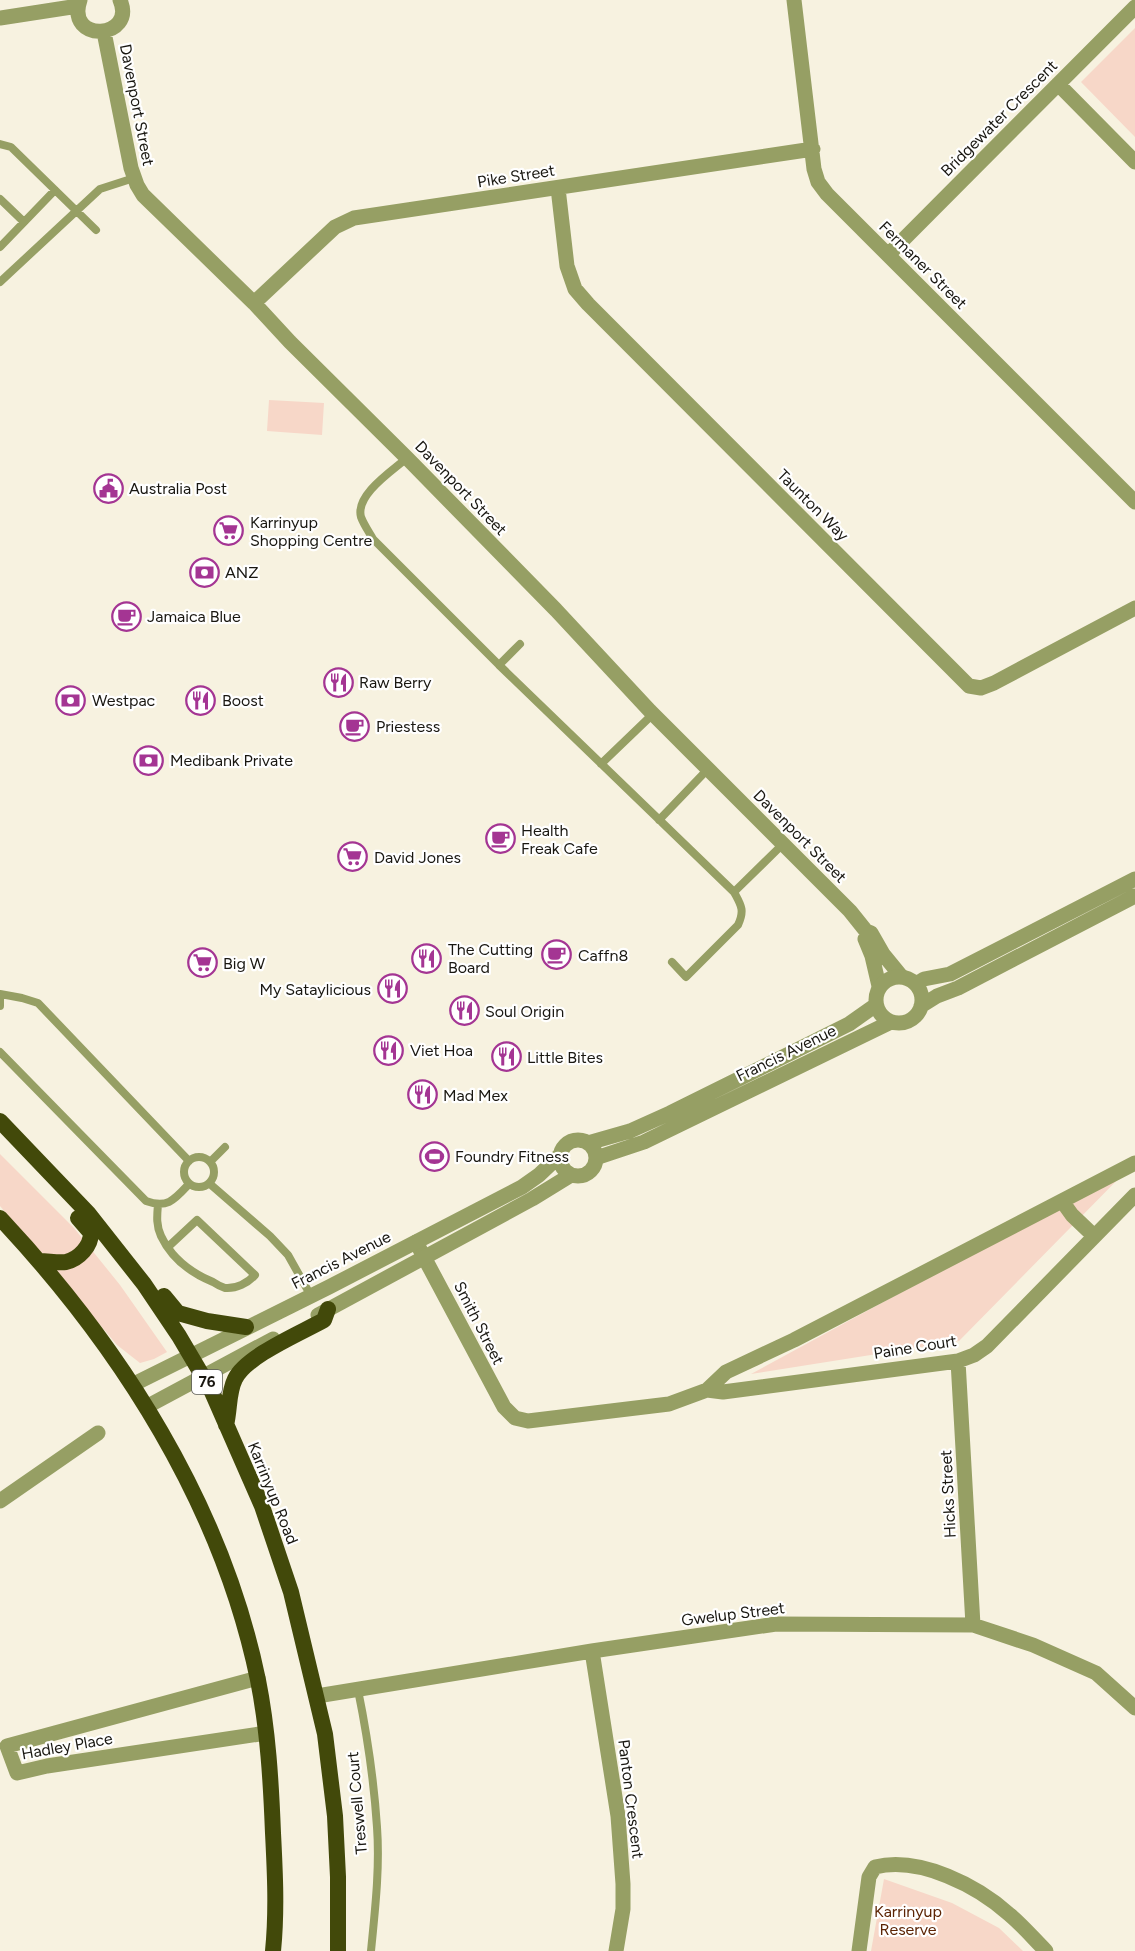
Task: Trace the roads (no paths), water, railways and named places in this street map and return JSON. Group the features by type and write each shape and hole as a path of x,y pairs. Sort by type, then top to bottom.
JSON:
{"highway":[{"name":"Karrinyup Road","path":"0,1121 88,1213 144,1284 204,1376 262,1506 291,1592 325,1734 335,1816 338,1951"},
{"path":"40,1261 65,1262 77,1257 91,1239 91,1233 60,1197 58,1182 74,1185 112,1228 178,1313 207,1322 246,1327"},
{"path":"0,1218 40,1261 80,1311 132,1385 189,1484 222,1559 243,1619 258,1678 266,1733 272,1798 275,1890 273,1951"},
{"path":"226,1426 231,1390 243,1368 254,1359 324,1320 328,1309"}],"street":[{"path":"0,18 79,3 78,13 84,26 97,32 104,32 117,25 122,12 121,2 137,0"},
{"name":"Fermaner Street","path":"794,0 818,182 826,194 1135,502"},
{"name":"Bridgewater Crescent","path":"888,255 1135,7"},
{"name":"Davenport Street","path":"104,32 134,178 143,195 254,303 556,610 653,714 850,911 866,931 872,933 883,954 901,976"},
{"path":"1058,84 1135,162"},
{"name":"Pike Street","path":"254,303 335,227 354,218 813,149"},
{"name":"Taunton Way","path":"558,188 567,266 575,289 969,686 981,688 994,682 1135,608"},
{"path":"916,984 924,979 950,974 1135,879"},
{"path":"921,1006 922,998 916,984 901,976 889,978 879,986 876,992 876,1005 884,1018 898,1023 913,1018 921,1006 938,996 958,988 1135,896"},
{"name":"Davenport Street","path":"866,931 863,935 872,956 879,986"},
{"name":"Francis Avenue","path":"132,1385 522,1187 539,1175 570,1142 582,1140 588,1143 630,1131 849,1024 876,1005"},
{"name":"Francis Avenue","path":"146,1407 532,1199 571,1175 577,1177 588,1174 596,1158 644,1142 891,1022"},
{"path":"588,1143 596,1158"},
{"path":"560,1155 562,1167 571,1175"},
{"name":"Paine Court","path":"515,1418 528,1421 669,1404 707,1390 726,1372 794,1340 1135,1163"},
{"name":"Paine Court","path":"707,1390 723,1392 958,1361 974,1355 987,1346 1135,1195"},
{"path":"1062,1201 1072,1215 1094,1236"},
{"name":"Smith Street","path":"416,1242 494,1392 515,1418"},
{"name":"Hicks Street","path":"958,1361 973,1625"},
{"path":"0,1501 98,1433"},
{"name":"Gwelup Street","path":"317,1696 592,1651 776,1624 973,1625 1033,1645 1096,1673 1135,1708"},
{"name":"Panton Crescent","path":"592,1651 618,1816 623,1909 616,1951"},
{"name":"Hadley Place","path":"258,1678 7,1746 17,1773 47,1766 266,1733"},
{"path":"859,1951 869,1877 875,1867 889,1863 919,1867 950,1876 986,1896 1011,1915 1046,1951"}],"lane":[{"path":"0,144 11,147 96,230"},
{"path":"0,282 100,189 134,178"},
{"path":"0,247 55,190"},
{"path":"0,199 24,222"},
{"path":"407,458 368,493 362,503 362,518 373,539 499,665 734,892 743,915 738,925 686,976 672,962"},
{"path":"499,665 520,644"},
{"path":"601,764 653,714"},
{"path":"659,820 708,769"},
{"path":"734,892 783,844"},
{"path":"0,1006 0,994 38,1003 189,1161"},
{"path":"0,1052 146,1201 165,1204 173,1200 189,1184"},
{"path":"210,1162 225,1147"},
{"path":"201,1157 210,1162 214,1171 210,1184 199,1188 189,1184 183,1171 189,1161 201,1157"},
{"path":"210,1184 270,1236 288,1255 311,1296"},
{"path":"158,1204 156,1221 162,1237 168,1247 174,1256 193,1273 225,1288 250,1281 255,1275 197,1220 168,1247"},
{"name":"Treswell Court","path":"358,1690 364,1718 377,1827 377,1878 371,1951"}],"place":[{"name":"Australia Post","path":"108,488"},
{"name":"Karrinyup Shopping Centre","path":"229,531"},
{"name":"ANZ","path":"204,572"},
{"name":"Jamaica Blue","path":"126,616"},
{"name":"Raw Berry","path":"338,682"},
{"name":"Westpac","path":"71,700"},
{"name":"Boost","path":"201,700"},
{"name":"Priestess","path":"355,726"},
{"name":"Medibank Private","path":"149,760"},
{"name":"Health Freak Cafe","path":"500,839"},
{"name":"David Jones","path":"353,857"},
{"name":"Caffn8","path":"557,955"},
{"name":"The Cutting Board","path":"427,958"},
{"name":"Big W","path":"202,963"},
{"name":"My Sataylicious","path":"392,989"},
{"name":"Soul Origin","path":"464,1011"},
{"name":"Viet Hoa","path":"389,1050"},
{"name":"Little Bites","path":"506,1057"},
{"name":"Mad Mex","path":"422,1095"},
{"name":"Foundry Fitness","path":"434,1156"}],"park label":[{"name":"Karrinyup Reserve","path":"908,1920"}]}
